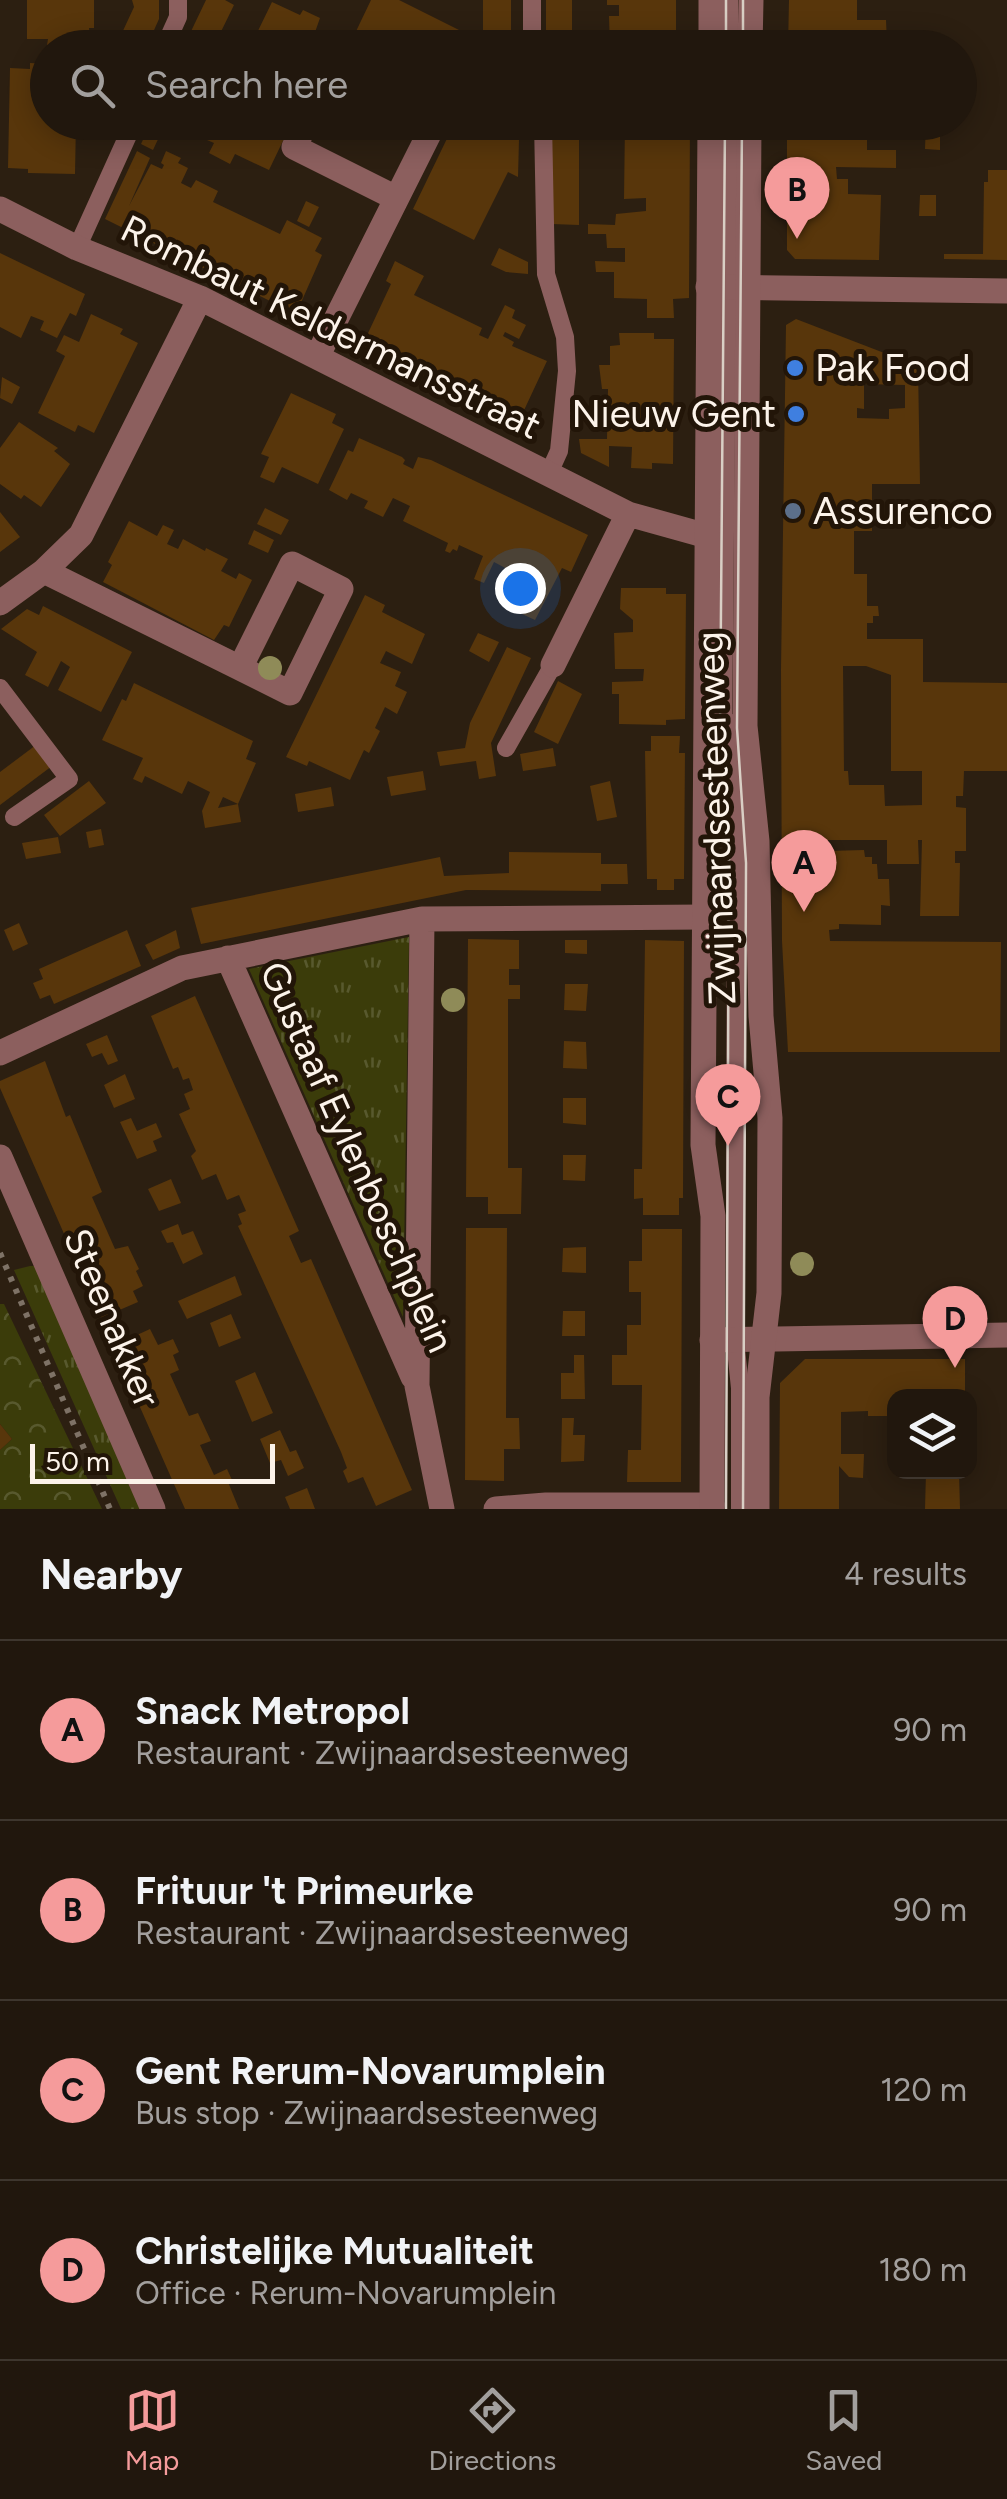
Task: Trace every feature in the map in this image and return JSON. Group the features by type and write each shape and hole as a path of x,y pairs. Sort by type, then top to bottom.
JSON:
{"street":[{"path":"710,30 711,0"},
{"path":"750,30 751,0"},
{"path":"298,140 294,147 396,198"},
{"path":"316,356 425,140"},
{"name":"Zwijnaardsesteenweg","path":"710,140 704,1145 728,1348 718,1508"},
{"name":"Zwijnaardsesteenweg","path":"750,140 744,726 757,841 761,1016 770,1118 769,1293 757,1397 756,1509"},
{"name":"Rombaut Keldermansstraat","path":"0,210 78,248 200,298 628,514 707,536"},
{"path":"708,287 1007,291"},
{"path":"0,604 44,571 81,535 200,298"},
{"path":"553,666 628,514"},
{"path":"44,571 290,693 341,588 292,564 240,668"},
{"path":"0,1053 182,968 422,919 704,916"},
{"name":"Gustaaf Eylenboschplein","path":"422,919 417,1386 442,1509"},
{"name":"Gustaaf Eylenboschplein","path":"228,958 417,1386"},
{"name":"Steenakker","path":"0,1157 153,1509"},
{"path":"728,1348 762,1338 998,1335"},
{"path":"496,1509 546,1505 718,1508"}],"lane":[{"path":"172,30 178,17 178,0"},
{"path":"532,0 532,30"},
{"path":"729,0 729,30"},
{"path":"738,30 739,0"},
{"path":"78,248 126,140"},
{"path":"543,140 546,274 564,337 568,371 559,450 549,473"},
{"path":"728,140 723,729 729,808 736,818"},
{"path":"738,140 734,727 739,806 728,1348 740,1388 740,1509"},
{"path":"506,748 553,666"},
{"path":"0,688 69,779 14,817"}],"path":[{"path":"0,1253 110,1509"}],"green space":[{"path":"409,938 403,1317 249,969"},
{"path":"38,1266 146,1509 121,1509 14,1270"},
{"path":"0,1304 4,1304 102,1509 0,1509 0,1450 12,1439 0,1424"}],"building":[{"path":"27,0 94,0 94,28 30,30 27,39"},
{"path":"132,0 159,0 159,19 154,30 123,30 134,7"},
{"path":"206,0 225,0 234,5 222,30 192,30"},
{"path":"371,0 399,0 459,30 357,30"},
{"path":"483,0 511,0 511,30 483,30"},
{"path":"546,0 572,0 572,30 546,30"},
{"path":"607,0 676,0 676,30 609,30 609,16 619,16 619,5 607,5"},
{"path":"789,0 857,0 857,20 886,20 886,30 788,30"},
{"path":"272,2 300,15 303,10 320,18 316,30 258,30"},
{"path":"10,68 30,69 30,140 76,140 75,174 28,173 28,169 8,168"},
{"path":"143,140 158,140 153,150 141,144"},
{"path":"207,140 283,140 269,170 235,154 230,164 209,153 214,143"},
{"path":"446,140 519,140 518,177 508,172 474,240 413,209"},
{"path":"552,140 579,140 579,225 552,224"},
{"path":"625,140 690,140 689,298 673,299 674,318 647,318 647,299 614,298 614,272 596,272 595,261 625,262 625,248 607,248 606,234 588,234 588,224 615,225 616,214 646,211 646,198 624,199"},
{"path":"787,140 867,140 867,150 896,150 896,168 836,167 837,179 848,179 848,194 881,195 879,260 795,259 787,250"},
{"path":"925,140 940,140 940,150 925,149"},
{"path":"137,151 150,158 129,206 151,164 162,169 166,151 181,158 178,163 188,168 181,183 191,188 196,180 218,191 213,202 280,234 287,220 322,238 315,251 322,255 296,314 105,219"},
{"path":"988,170 1007,170 1007,260 944,259 944,254 983,254 984,182 988,182"},
{"path":"920,195 936,195 936,216 919,216"},
{"path":"306,201 319,207 309,227 297,221"},
{"path":"499,248 528,262 528,274 506,272 491,265"},
{"path":"0,253 85,294 76,316 70,313 57,338 40,330 44,321 31,316 21,338 0,327"},
{"path":"395,261 424,276 414,295 482,328 479,335 488,339 505,305 515,310 512,318 526,325 519,339 505,332 503,336 514,342 512,346 547,361 519,421 362,346 391,284 386,281"},
{"path":"91,314 123,329 120,334 138,343 94,433 78,425 75,432 38,413 65,356 56,351 64,335 79,342"},
{"path":"796,319 918,366 920,484 872,484 872,531 854,531 854,574 867,574 867,606 878,606 879,616 873,616 873,623 867,623 867,639 923,639 923,682 1007,683 1007,771 964,771 963,796 956,796 956,807 966,808 966,851 955,851 955,863 960,863 959,916 920,916 922,840 918,840 919,864 887,864 887,840 828,840 828,851 864,850 865,857 872,857 878,879 889,879 890,906 881,905 881,925 839,924 839,929 829,930 830,941 1001,942 1000,1052 788,1052 782,941 781,670 786,325","holes":["864,384 905,385 905,408 889,409 889,419 857,418 857,408 864,409","843,666 866,666 891,675 891,771 922,771 922,805 885,806 884,785 849,785 848,771 844,771"]},
{"path":"619,333 654,333 654,339 674,339 673,464 631,468 632,447 609,446 609,467 581,453 579,439 607,439 608,389 602,389 599,365 610,365 610,346 620,345"},
{"path":"2,377 20,387 12,404 0,398"},
{"path":"291,393 336,414 332,423 344,429 318,484 282,467 274,483 260,477 269,457 261,454"},
{"path":"19,422 58,448 54,451 70,464 41,507 0,484 0,448"},
{"path":"359,438 402,457 403,464 413,469 418,457 431,460 588,535 571,572 562,568 535,620 522,614 527,604 517,600 529,574 517,569 515,573 494,562 484,583 474,579 483,556 459,545 457,551 445,551 448,543 403,521 410,506 393,498 383,517 364,508 368,501 351,493 347,500 329,490 348,450 353,452"},
{"path":"265,508 289,520 281,535 257,524"},
{"path":"0,512 20,537 0,552"},
{"path":"129,521 157,536 163,525 174,530 167,544 178,549 183,539 205,551 206,548 228,559 221,571 236,579 239,573 252,580 229,627 224,625 214,640 103,582 112,565 108,562"},
{"path":"254,530 274,540 268,553 248,544"},
{"path":"621,588 666,588 666,594 686,594 685,719 666,720 666,725 619,724 619,694 612,694 612,682 643,681 644,669 615,669 614,633 633,632 633,620 620,609"},
{"path":"365,595 385,605 382,612 425,634 412,664 386,651 380,663 401,672 395,686 407,692 397,714 385,707 375,728 380,731 369,753 364,750 350,780 309,761 307,766 286,757"},
{"path":"43,606 132,652 101,712 58,690 70,667 61,661 48,687 25,675 37,652 1,629 27,609 39,615"},
{"path":"478,633 499,642 489,662 469,651"},
{"path":"507,647 531,658 491,743 496,776 479,779 476,761 440,766 437,752 465,748 470,723"},
{"path":"558,681 582,694 558,744 534,732"},
{"path":"134,683 253,741 246,759 256,763 238,804 241,822 205,828 202,811 210,792 188,781 182,794 145,776 142,783 133,779 143,758 102,740 122,699 126,701","holes":["223,797 238,804 218,808"]},
{"path":"651,736 680,736 679,753 685,753 684,879 674,879 674,890 657,890 657,879 647,879 645,751 651,751"},
{"path":"36,745 52,766 0,805 0,772"},
{"path":"553,748 556,766 523,771 520,754"},
{"path":"423,771 426,790 391,796 387,777"},
{"path":"89,781 106,803 60,836 44,815"},
{"path":"610,781 617,817 597,821 590,786"},
{"path":"331,787 334,806 298,812 295,794"},
{"path":"101,829 104,845 89,848 86,832"},
{"path":"58,837 61,853 26,859 22,843"},
{"path":"509,852 601,853 601,864 627,864 628,884 601,884 601,891 466,890 201,944 191,908 440,857 444,876 509,873"},
{"path":"19,923 28,944 13,951 4,930"},
{"path":"127,930 141,966 54,1004 50,995 40,999 33,983 43,979 39,969"},
{"path":"176,930 180,948 153,960 145,945"},
{"path":"468,939 519,940 519,969 509,969 509,985 520,985 520,999 508,999 508,1168 522,1168 521,1214 488,1214 488,1197 466,1197"},
{"path":"565,940 587,940 587,954 565,953"},
{"path":"645,940 684,941 683,1198 679,1198 679,1215 643,1215 643,1198 634,1199 634,1169 642,1169"},
{"path":"565,984 588,984 586,1011 564,1010"},
{"path":"195,996 299,1231 289,1236 301,1263 311,1259 412,1490 376,1506 363,1477 348,1483 341,1452 238,1226 242,1224 238,1214 246,1211 239,1195 227,1200 216,1174 202,1180 191,1156 196,1151 179,1114 190,1109 184,1094 193,1090 189,1078 183,1080 178,1067 173,1069 151,1016"},
{"path":"107,1035 118,1061 108,1065 102,1053 92,1057 86,1044"},
{"path":"564,1041 586,1042 587,1069 563,1068"},
{"path":"45,1061 66,1117 70,1115 102,1192 92,1197 115,1249 128,1246 143,1286 133,1291 138,1302 101,1318 0,1088 0,1081"},
{"path":"125,1074 135,1099 114,1108 104,1085"},
{"path":"563,1098 586,1098 586,1125 563,1123"},
{"path":"131,1118 137,1131 156,1123 162,1137 153,1141 157,1151 137,1159 120,1122"},
{"path":"563,1155 586,1155 585,1181 563,1180"},
{"path":"171,1179 181,1203 159,1211 148,1189"},
{"path":"178,1224 182,1235 193,1231 203,1254 183,1264 173,1242 167,1243 161,1231"},
{"path":"466,1228 507,1228 506,1418 519,1418 520,1449 504,1449 504,1481 465,1480"},
{"path":"642,1229 682,1229 681,1482 627,1482 628,1450 641,1450 642,1385 612,1385 612,1355 627,1355 627,1325 641,1325 641,1292 629,1292 629,1261 642,1261"},
{"path":"586,1247 586,1273 562,1272 563,1248"},
{"path":"235,1276 242,1295 187,1319 178,1301"},
{"path":"563,1311 585,1311 585,1336 562,1336"},
{"path":"231,1314 241,1338 219,1347 210,1323"},
{"path":"150,1329 158,1345 173,1339 179,1352 173,1355 179,1370 170,1374 189,1416 198,1413 211,1441 200,1445 214,1475 227,1469 239,1509 185,1509 113,1346"},
{"path":"574,1355 584,1355 585,1399 561,1399 561,1373 574,1373"},
{"path":"805,1359 965,1359 965,1389 887,1389 887,1416 868,1416 868,1411 841,1412 841,1454 864,1454 863,1478 849,1477 839,1466 839,1509 779,1509 780,1383"},
{"path":"255,1372 273,1413 252,1422 235,1381"},
{"path":"562,1418 574,1418 573,1435 585,1435 584,1461 561,1462"},
{"path":"0,1424 12,1439 0,1450"},
{"path":"280,1430 290,1452 296,1450 304,1468 288,1476 281,1460 270,1463 260,1439"},
{"path":"926,1479 959,1479 960,1509 925,1509"},
{"path":"307,1488 315,1509 290,1509 285,1497"}],"tram line":[{"path":"726,0 726,30"},
{"path":"743,0 743,30"},
{"path":"725,140 720,729 729,849 726,1509"},
{"path":"742,140 737,728 746,863 743,1509"}],"place":[{"name":"Frituur 't Primeurke","path":"797,239"},
{"name":"Pak Food","path":"795,368"},
{"name":"Nieuw Gent","path":"796,414"},
{"name":"Assurenco","path":"793,511"},
{"name":"Snack Metropol","path":"804,912"},
{"name":"Gent Rerum-Novarumplein","path":"728,1146"},
{"name":"Christelijke Mutualiteit","path":"955,1368"}]}
